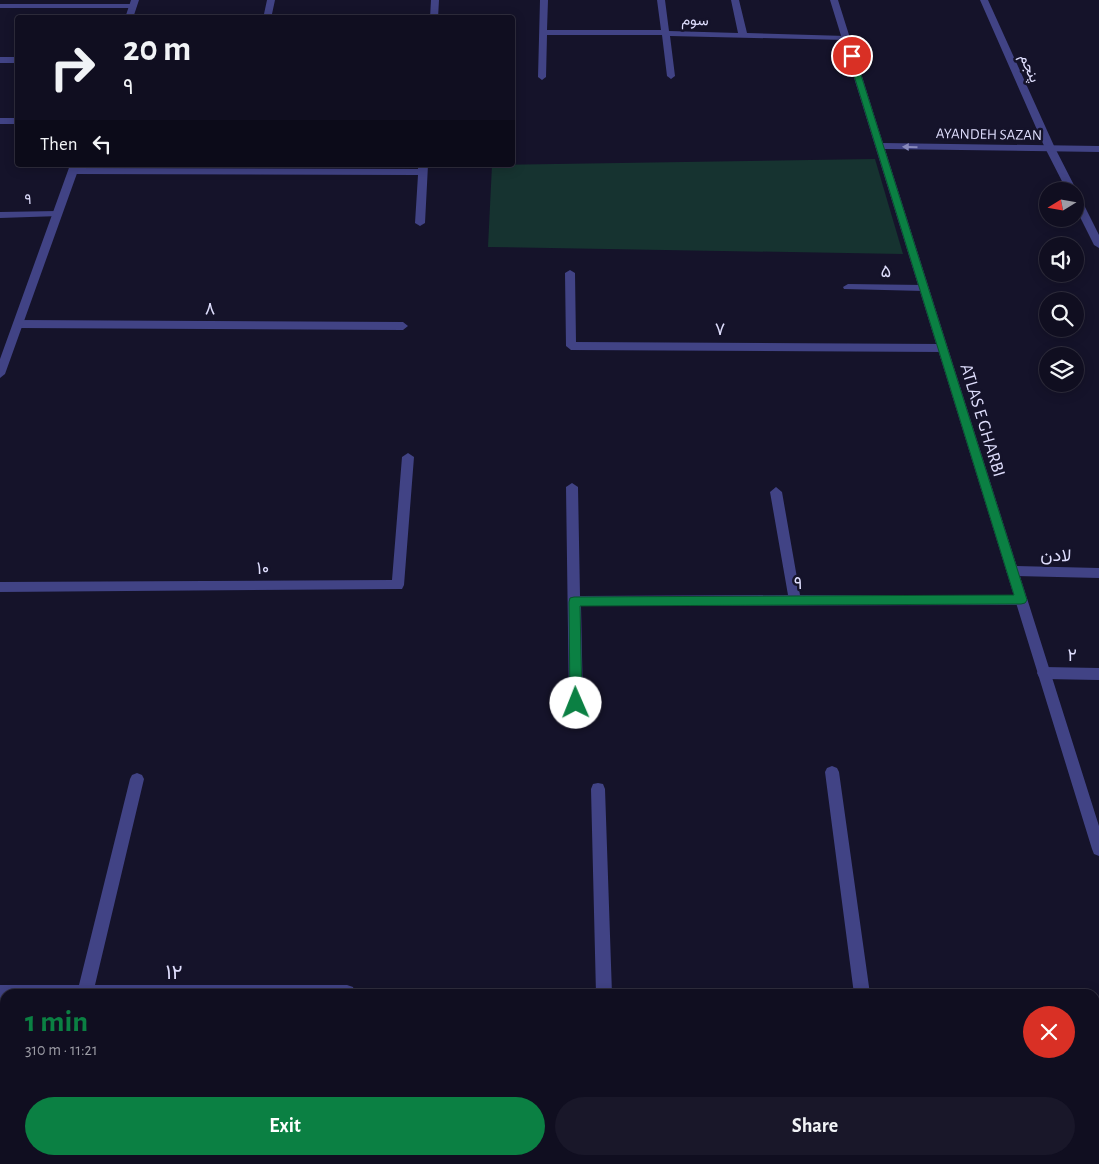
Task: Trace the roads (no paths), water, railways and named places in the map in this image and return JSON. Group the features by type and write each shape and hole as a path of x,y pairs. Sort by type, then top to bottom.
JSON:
{"street":[{"path":"268,14 271,0"},
{"path":"434,15 435,0"},
{"path":"542,77 544,0"},
{"path":"662,0 664,33 671,76"},
{"path":"734,0 743,35"},
{"name":"ATLAS E GHARBI","path":"834,0 1099,849"},
{"name":"پنجم","path":"984,0 1050,148 1067,182"},
{"path":"0,6 134,3 130,15"},
{"name":"سوم","path":"543,32 846,38"},
{"path":"0,60 15,60"},
{"path":"0,121 15,121"},
{"name":"AYANDEH SAZAN","path":"880,146 1099,148"},
{"path":"0,374 74,168 422,169 420,222"},
{"name":"۹","path":"0,215 57,214"},
{"path":"1084,216 1099,245"},
{"name":"۷","path":"570,273 571,346 942,348"},
{"name":"۵","path":"848,287 924,288"},
{"name":"۸","path":"18,324 402,326"},
{"name":"۱۰","path":"0,587 398,585 408,457"},
{"path":"572,487 576,703"},
{"path":"776,492 795,601"},
{"name":"لادن","path":"1012,571 1099,573"},
{"name":"۹","path":"574,602 1021,600"},
{"name":"۲","path":"1044,673 1099,674"},
{"path":"832,772 861,989"},
{"path":"86,989 137,779"},
{"path":"598,789 604,989"}]}
